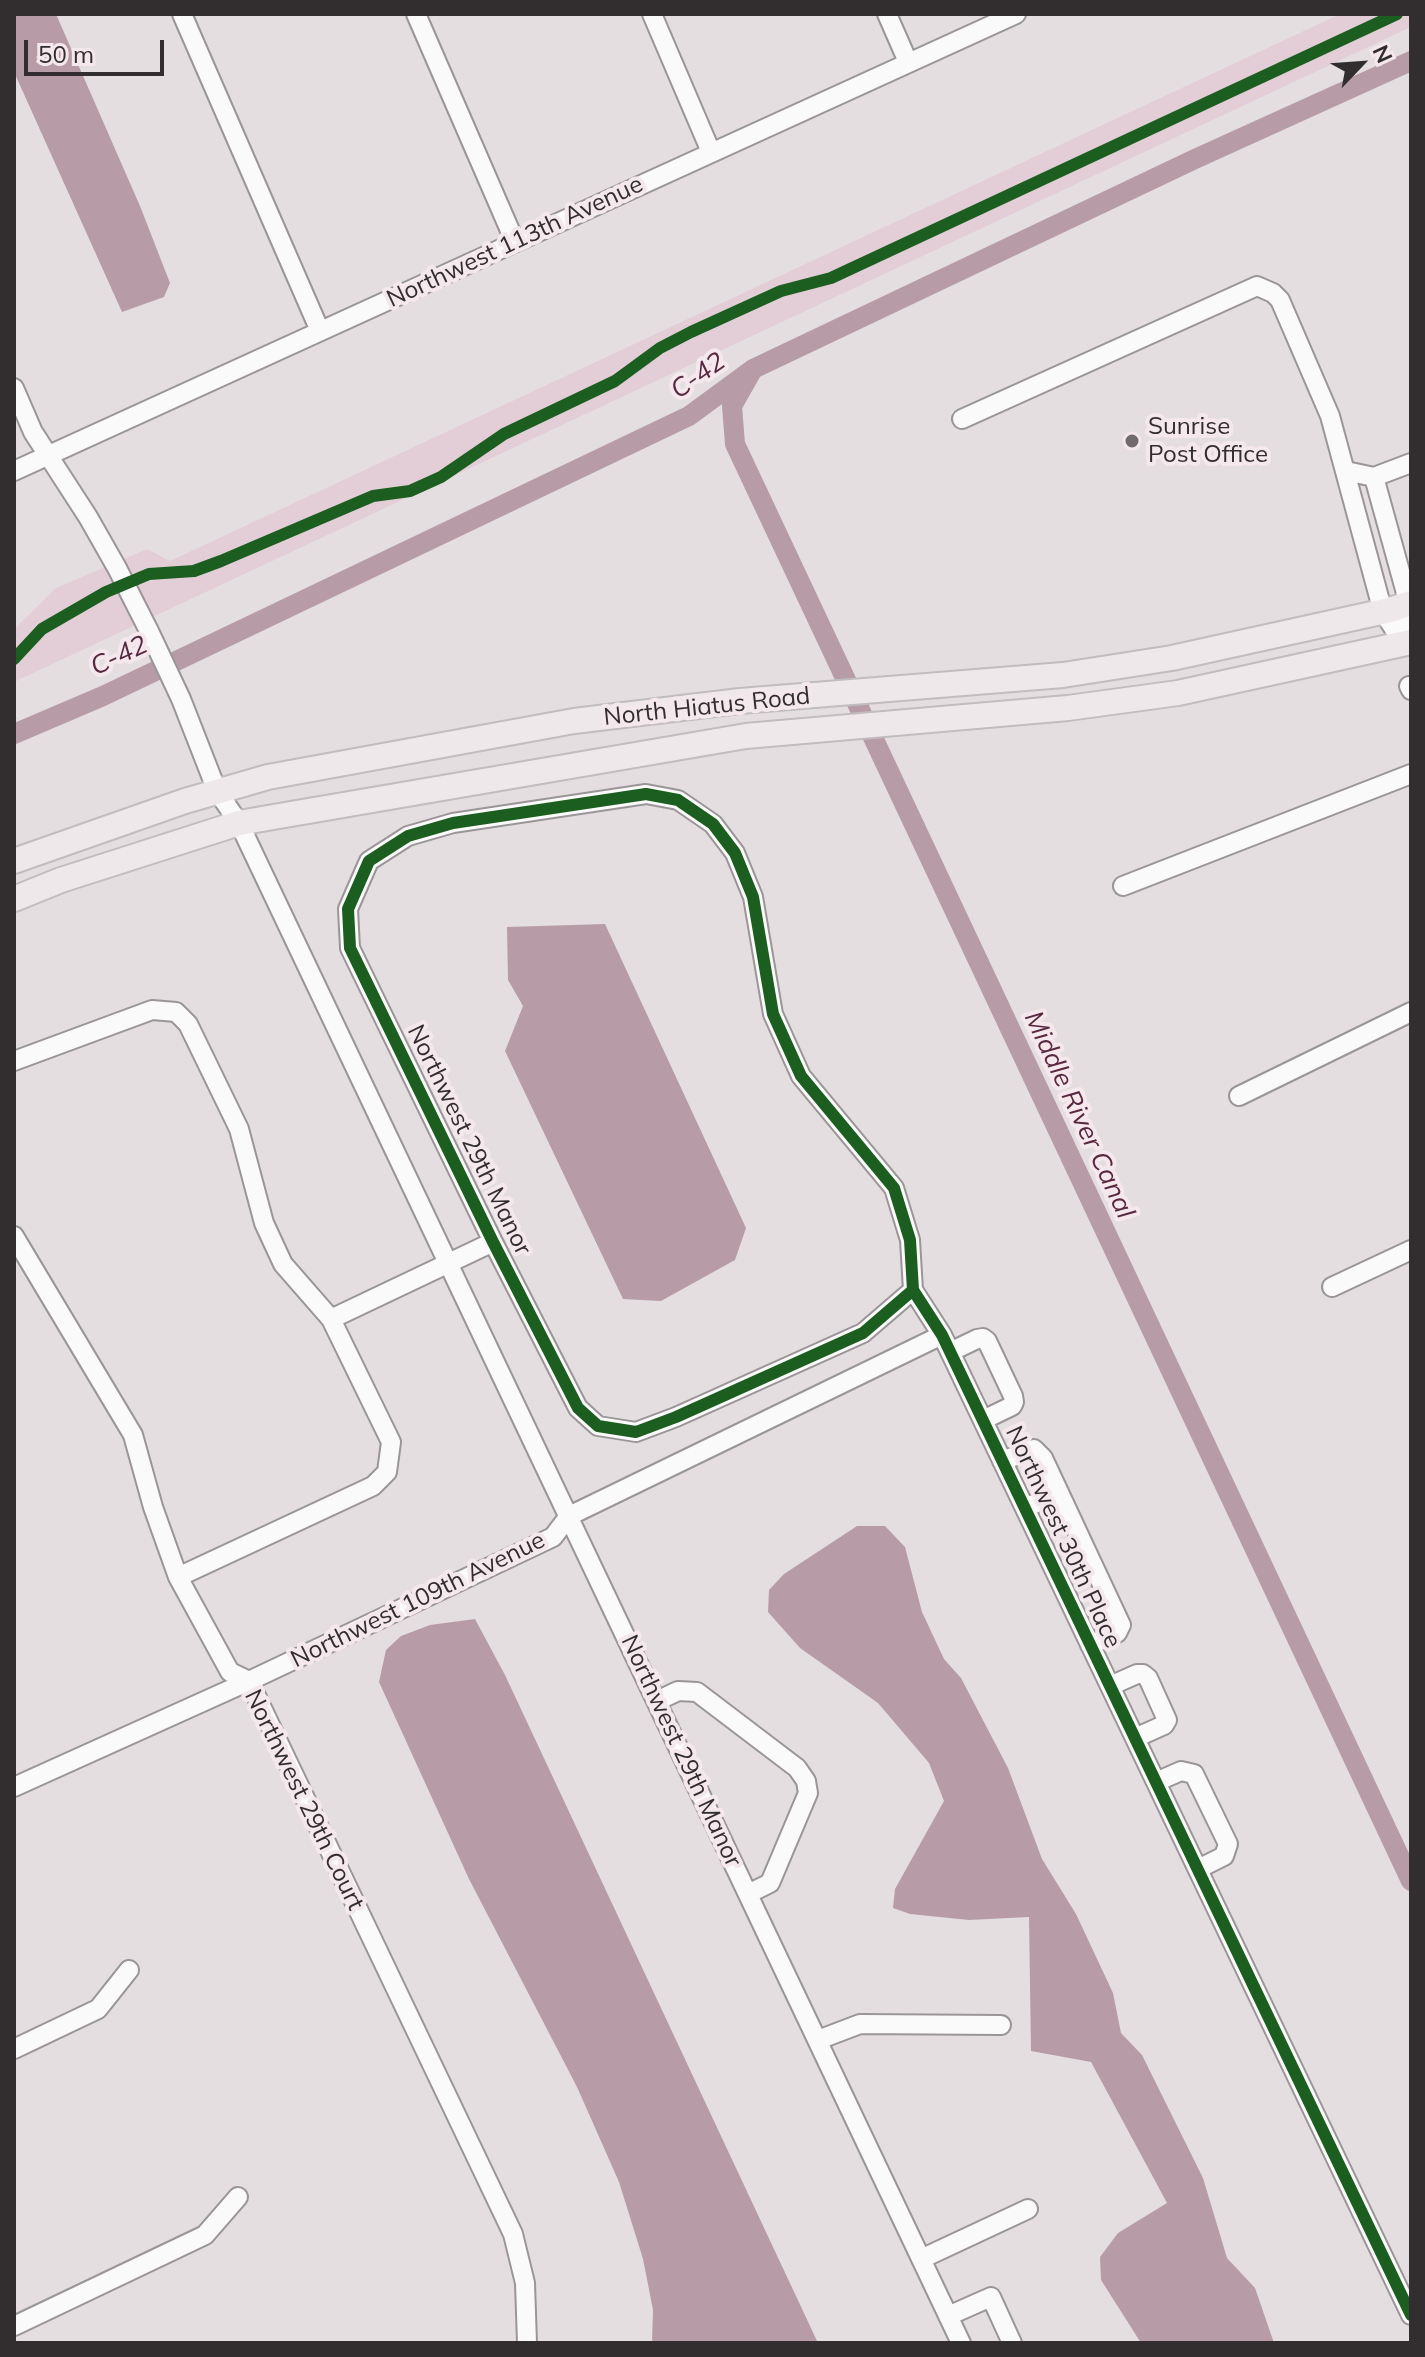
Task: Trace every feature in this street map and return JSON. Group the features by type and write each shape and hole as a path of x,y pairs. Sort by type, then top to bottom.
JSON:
{"main road":[{"name":"North Hiatus Road","path":"14,861 217,791 268,777 574,721 740,701 1063,675 1172,658 1383,612 1410,603"},
{"name":"North Hiatus Road","path":"14,899 61,880 239,823 746,736 1068,708 1178,693 1407,643"}],"street":[{"path":"182,14 320,331"},
{"path":"416,14 515,242"},
{"path":"652,14 711,152"},
{"path":"887,14 908,62"},
{"name":"Northwest 113th Avenue","path":"14,471 1016,14"},
{"path":"962,419 1257,286 1273,293 1280,300 1330,416 1383,612 1407,643"},
{"name":"Northwest 29th Manor","path":"14,388 33,432 88,517 149,631 181,699 217,791 239,823 961,2343"},
{"path":"1346,471 1374,477 1411,463"},
{"path":"1374,477 1410,603 1407,643"},
{"path":"1123,886 1411,774"},
{"name":"Northwest 30th Place","path":"369,861 408,836 453,823 646,794 678,800 713,824 735,853 753,897 773,1014 801,1076 894,1188 910,1240 913,1290 946,1343 1025,1508 1065,1548 1090,1645 1411,2315"},
{"name":"Northwest 29th Manor","path":"369,861 348,909 350,948 493,1242 578,1408 598,1426 636,1432 676,1417 863,1333 913,1290"},
{"path":"14,1061 152,1010 176,1012 188,1024 239,1129 264,1223 283,1264 331,1319 391,1442 387,1472 373,1486 178,1577"},
{"path":"1239,1096 1411,1012"},
{"name":"Northwest 29th Court","path":"14,1236 133,1435 153,1507 178,1577 230,1672 249,1681 513,2234 525,2283 527,2343"},
{"path":"331,1319 493,1242"},
{"path":"1332,1287 1411,1250"},
{"name":"Northwest 109th Avenue","path":"14,1787 249,1681 553,1537 569,1516 946,1343 983,1338 987,1341 1014,1402 1012,1406 983,1420"},
{"path":"1002,1461 1030,1450 1038,1451 1043,1458 1059,1493 1065,1548 1121,1625 1117,1633 1090,1645"},
{"path":"1025,1508 1059,1493"},
{"path":"1110,1686 1143,1674 1167,1716 1164,1725 1135,1738"},
{"path":"657,1701 678,1691 697,1692 797,1768 806,1781 808,1793 770,1883 748,1894"},
{"path":"1156,1782 1188,1771 1194,1774 1201,1788 1228,1844 1224,1856 1198,1869"},
{"path":"14,2049 98,2009 129,1970"},
{"path":"818,2040 860,2024 1001,2025"},
{"path":"14,2326 205,2235 238,2197"},
{"path":"921,2259 1028,2209"},
{"path":"948,2316 991,2297 1012,2343"}],"shaded area":[{"path":"14,14 56,14 140,206 170,283 164,297 122,312 14,72"},
{"path":"1340,14 1411,14 1411,27 14,682 14,629 56,588 147,549 170,561"},
{"path":"605,924 746,1228 735,1260 661,1301 623,1299 505,1051 523,1006 508,980 507,927"},
{"path":"857,1526 885,1526 905,1547 922,1612 944,1659 961,1678 1008,1768 1042,1859 1076,1914 1113,1993 1121,2033 1142,2055 1203,2178 1227,2258 1255,2288 1274,2343 1141,2343 1101,2280 1100,2257 1118,2233 1167,2203 1091,2062 1031,2051 1029,1917 969,1920 910,1914 893,1908 895,1889 944,1801 929,1763 878,1703 800,1648 768,1612 769,1590 784,1574"},
{"path":"475,1619 505,1675 818,2343 652,2343 653,2310 643,2259 619,2182 577,2087 469,1879 379,1682 386,1650 401,1636 430,1625"}],"waterway":[{"name":"C-42","path":"14,734 103,696 689,416 753,369 1195,159 1411,61"},
{"name":"Middle River Canal","path":"753,369 732,406 735,444 1411,1881"}],"cycle path":[{"path":"14,659 42,629 106,592 149,574 194,571 373,496 410,491 441,477 504,434 615,381 660,348 691,332 781,291 831,278 1397,14"},
{"path":"913,1290 863,1333 676,1417 636,1432 598,1426 578,1408 493,1242 350,948 348,909 369,861 408,836 453,823 646,794 678,800 713,824 735,853 753,897 773,1014 801,1076 894,1188 910,1240 913,1290 942,1335 1411,2315"}],"place":[{"name":"Sunrise Post Office","path":"1132,441"}]}
